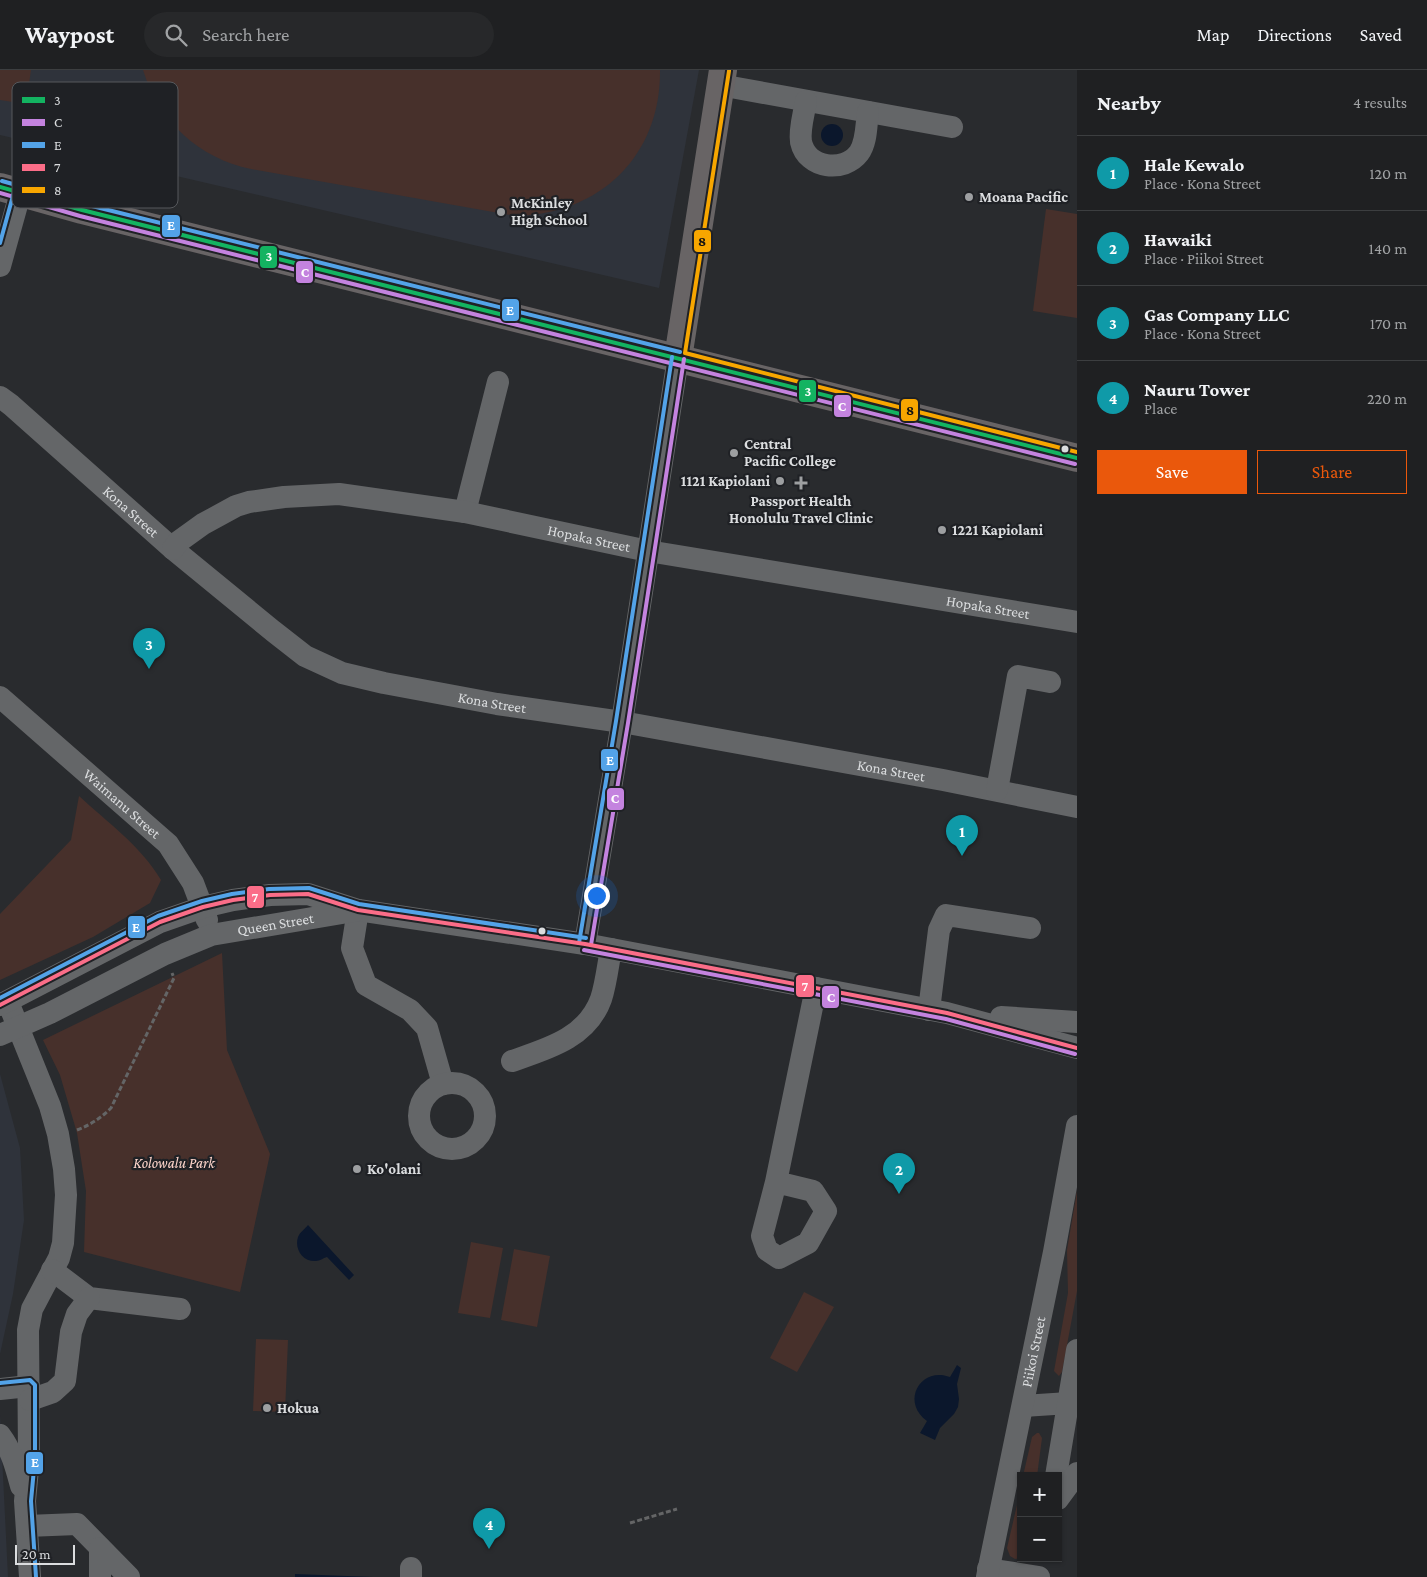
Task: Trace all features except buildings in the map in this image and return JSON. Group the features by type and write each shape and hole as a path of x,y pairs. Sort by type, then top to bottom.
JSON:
{"main road":[{"path":"678,358 722,78"},
{"path":"78,208 1077,458"}],"street":[{"path":"722,78 806,101 952,128"},
{"path":"806,101 800,133 802,144 806,153 823,165 834,166 844,164 853,159 860,151 864,141 868,112"},
{"path":"0,266 10,191"},
{"path":"585,944 622,722 678,358"},
{"path":"466,512 498,382"},
{"name":"Kona Street","path":"0,398 11,405 173,548 305,656 342,674 497,704 622,722 997,790 1077,807"},
{"name":"Hopaka Street","path":"173,548 189,533 226,510 249,502 284,497 338,494 466,512 648,551 1077,622"},
{"path":"997,790 1018,676 1050,682"},
{"name":"Waimanu Street","path":"1,700 168,844 193,883 203,906 211,935"},
{"name":"Queen Street","path":"30,1577 25,1501 30,1458 28,1330 32,1309 59,1258 66,1195 58,1134 50,1106 9,1031 4,1004 160,922 203,906 270,895 308,894 358,910"},
{"path":"443,1084 427,1028 410,1010 366,984 352,948 358,910 585,944 816,988 938,1012 1077,1048"},
{"name":"Queen Street","path":"9,1031 165,954 211,935 358,910"},
{"path":"938,1012 939,930 946,915 1030,928"},
{"path":"512,1062 555,1046 586,1025 601,999 611,949"},
{"path":"776,1182 816,988"},
{"path":"938,1012 1077,1022"},
{"name":"Piikoi Street","path":"988,1573 1054,1252 1077,1126"},
{"path":"52,1270 89,1298 180,1309"},
{"path":"0,1389 29,1393 53,1392 64,1380 77,1314 89,1298"},
{"path":"1057,1472 1077,1350"},
{"path":"1022,1406 1069,1403"},
{"path":"0,1435 9,1447 15,1460 25,1501"},
{"path":"1062,1494 1077,1473"},
{"path":"27,1526 77,1524 129,1577"},
{"path":"100,1548 100,1577"},
{"path":"988,1573 1039,1577 1041,1562"}],"path":[{"path":"76,1130 104,1115 115,1102 174,978 165,954"},
{"path":"630,1523 677,1509"}],"shaded area":[{"name":"McKinley High School","path":"0,70 699,70 659,288 178,176 178,82 12,82 12,138 0,135"},
{"path":"0,1074 20,1148 24,1220 13,1294 0,1354"},
{"path":"0,1415 8,1577 0,1577"}],"green space":[{"path":"0,70 31,70 29,82 12,82 12,102 0,100"},
{"path":"143,70 660,70 658,101 650,128 637,153 620,174 599,191 574,204 547,213 516,216 232,164 198,146 178,129 178,82 148,82"},
{"path":"1046,209 1077,214 1077,318 1033,311"},
{"path":"79,796 134,845 161,880 150,903 93,937 0,980 0,914 71,840"},
{"name":"Kolowalu Park","path":"222,953 227,1050 270,1154 240,1292 84,1252 86,1191 77,1133 60,1075 43,1040"},
{"path":"1077,1191 1077,1291 1062,1372 1059,1376 1054,1371 1068,1293 1067,1250"},
{"path":"471,1242 503,1248 490,1318 458,1313"},
{"path":"514,1249 550,1256 537,1327 501,1320"},
{"path":"804,1292 834,1307 797,1372 770,1358"},
{"path":"256,1339 288,1340 285,1412 253,1411"},
{"path":"1039,1433 1042,1438 1038,1472 1024,1472 1032,1437"},
{"path":"1017,1505 1017,1559 1010,1556 1007,1548"}],"water":[{"path":"832,124 840,127 843,135 840,143 832,146 824,143 821,135 824,127"},
{"path":"308,1225 354,1275 349,1280 327,1257 311,1261 301,1254 297,1246 298,1237"},
{"path":"957,1365 961,1368 957,1384 958,1407 954,1414 940,1428 935,1440 920,1433 927,1421 919,1413 915,1404 915,1395 918,1387 930,1376 950,1377"},
{"path":"295,1574 373,1577 295,1577"}],"transit line":[{"name":"8","path":"729,71 685,353 1077,452"},
{"name":"E","path":"2,181 12,184"},
{"name":"3","path":"0,187 12,190"},
{"name":"C","path":"0,193 12,196"},
{"name":"E","path":"0,243 12,199"},
{"name":"C","path":"52,208 1075,464"},
{"name":"3","path":"75,208 1077,458"},
{"name":"E","path":"100,208 680,352"},
{"name":"E","path":"579,943 616,721 672,357"},
{"name":"C","path":"591,945 628,723 684,359"},
{"name":"E","path":"0,998 158,916 202,901 232,894 269,889 309,888 359,904 586,938"},
{"name":"7","path":"0,1005 160,922 203,907 233,900 270,895 308,894 358,910 585,944 947,1013 1077,1048"},
{"name":"C","path":"584,950 946,1019 1075,1054"},
{"name":"E","path":"0,1383 30,1380 35,1385 35,1458 31,1501 36,1577"}],"place":[{"name":"Moana Pacific","path":"969,197"},
{"name":"McKinley High School","path":"501,212"},
{"name":"Central Pacific College","path":"734,453"},
{"name":"1121 Kapiolani","path":"780,481"},
{"name":"Passport Health Honolulu Travel Clinic","path":"801,483"},
{"name":"1221 Kapiolani","path":"942,530"},
{"name":"Gas Company LLC","path":"149,669"},
{"name":"Hale Kewalo","path":"962,856"},
{"name":"Ko'olani","path":"357,1169"},
{"name":"Hawaiki","path":"899,1194"},
{"name":"Hokua","path":"267,1408"},
{"name":"Nauru Tower","path":"489,1549"}]}
